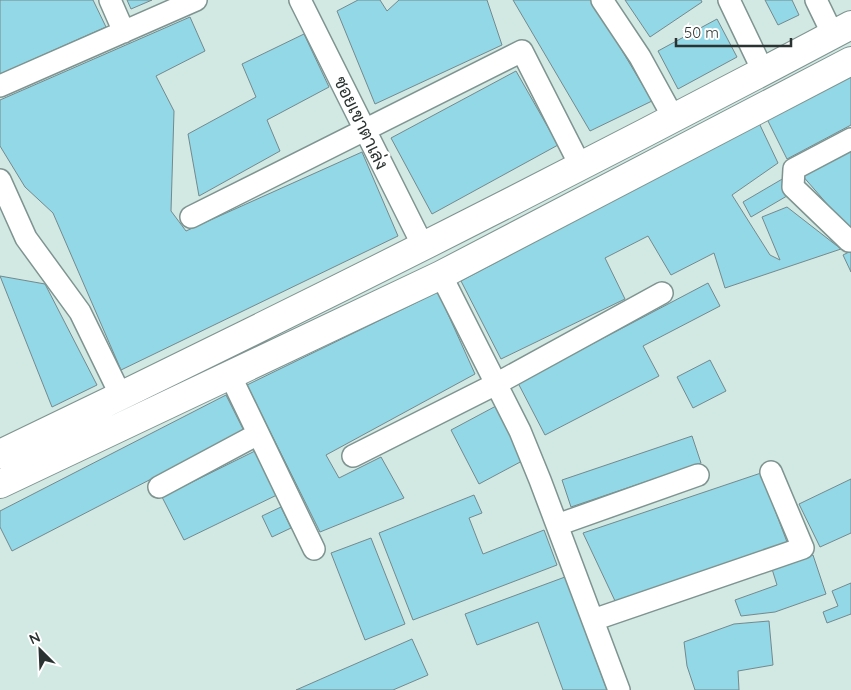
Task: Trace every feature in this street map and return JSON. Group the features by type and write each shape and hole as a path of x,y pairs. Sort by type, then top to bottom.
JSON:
{"main road":[{"path":"0,454 422,246 842,30"},
{"path":"0,484 441,275 851,61"}],"street":[{"path":"110,0 124,32"},
{"path":"0,86 196,0"},
{"path":"602,0 640,58 673,117"},
{"path":"729,0 763,71"},
{"path":"816,0 842,30"},
{"name":"ซอยเขาตาเล่ง","path":"304,1 422,246"},
{"path":"191,217 522,51 580,165"},
{"path":"851,139 794,169 793,187 849,242 851,241"},
{"path":"2,187 26,238 80,312 121,396"},
{"path":"441,275 520,432 619,690"},
{"path":"353,456 496,384 662,293"},
{"path":"230,375 314,549"},
{"path":"159,487 258,434"},
{"path":"593,620 802,548 771,472"},
{"path":"557,525 698,475"}],"building":[{"path":"0,0 93,0 106,27 0,74"},
{"path":"127,0 152,0 131,9"},
{"path":"358,0 380,0 387,11 399,0 487,0 502,45 375,104 337,11"},
{"path":"513,0 592,0 652,101 590,131"},
{"path":"625,0 701,0 702,2 650,37"},
{"path":"765,0 792,0 799,15 778,25"},
{"path":"190,17 205,51 156,76 174,111 171,211 186,231 362,152 398,236 121,370 53,213 25,187 0,146 0,100"},
{"path":"717,19 737,57 678,89 658,51"},
{"path":"304,34 329,87 267,120 280,151 199,196 188,134 256,97 242,64"},
{"path":"516,71 558,145 432,214 391,138"},
{"path":"851,72 851,125 787,159 766,117"},
{"path":"759,123 778,163 732,195 770,255 780,260 762,217 787,207 841,249 725,288 714,253 671,275 648,236 605,258 625,299 501,359 461,281"},
{"path":"851,148 851,227 848,228 801,174"},
{"path":"784,178 792,193 751,217 743,202"},
{"path":"851,251 851,272 843,255"},
{"path":"0,276 45,284 97,385 52,407"},
{"path":"708,283 720,306 643,346 659,376 545,435 518,383"},
{"path":"438,292 475,374 326,455 339,478 381,457 404,498 320,532 247,385"},
{"path":"710,360 726,391 693,408 677,377"},
{"path":"226,395 244,431 12,551 0,527 0,511"},
{"path":"496,406 524,460 479,484 451,430"},
{"path":"692,436 701,463 571,507 562,480"},
{"path":"259,449 281,493 184,540 162,497"},
{"path":"761,473 787,542 616,603 583,533"},
{"path":"851,479 851,533 820,547 799,504"},
{"path":"474,495 482,513 469,518 483,554 544,530 557,565 413,620 379,533"},
{"path":"281,507 291,528 272,537 262,516"},
{"path":"371,538 405,624 365,640 331,553"},
{"path":"813,555 826,594 775,612 741,616 735,600 777,585 772,569"},
{"path":"565,577 607,690 563,690 538,622 477,645 465,614"},
{"path":"851,583 851,614 827,623 823,612 838,606 832,591"},
{"path":"769,621 773,665 738,671 739,690 695,690 687,666 684,642 734,624"},
{"path":"412,639 428,675 393,690 296,690"}]}
